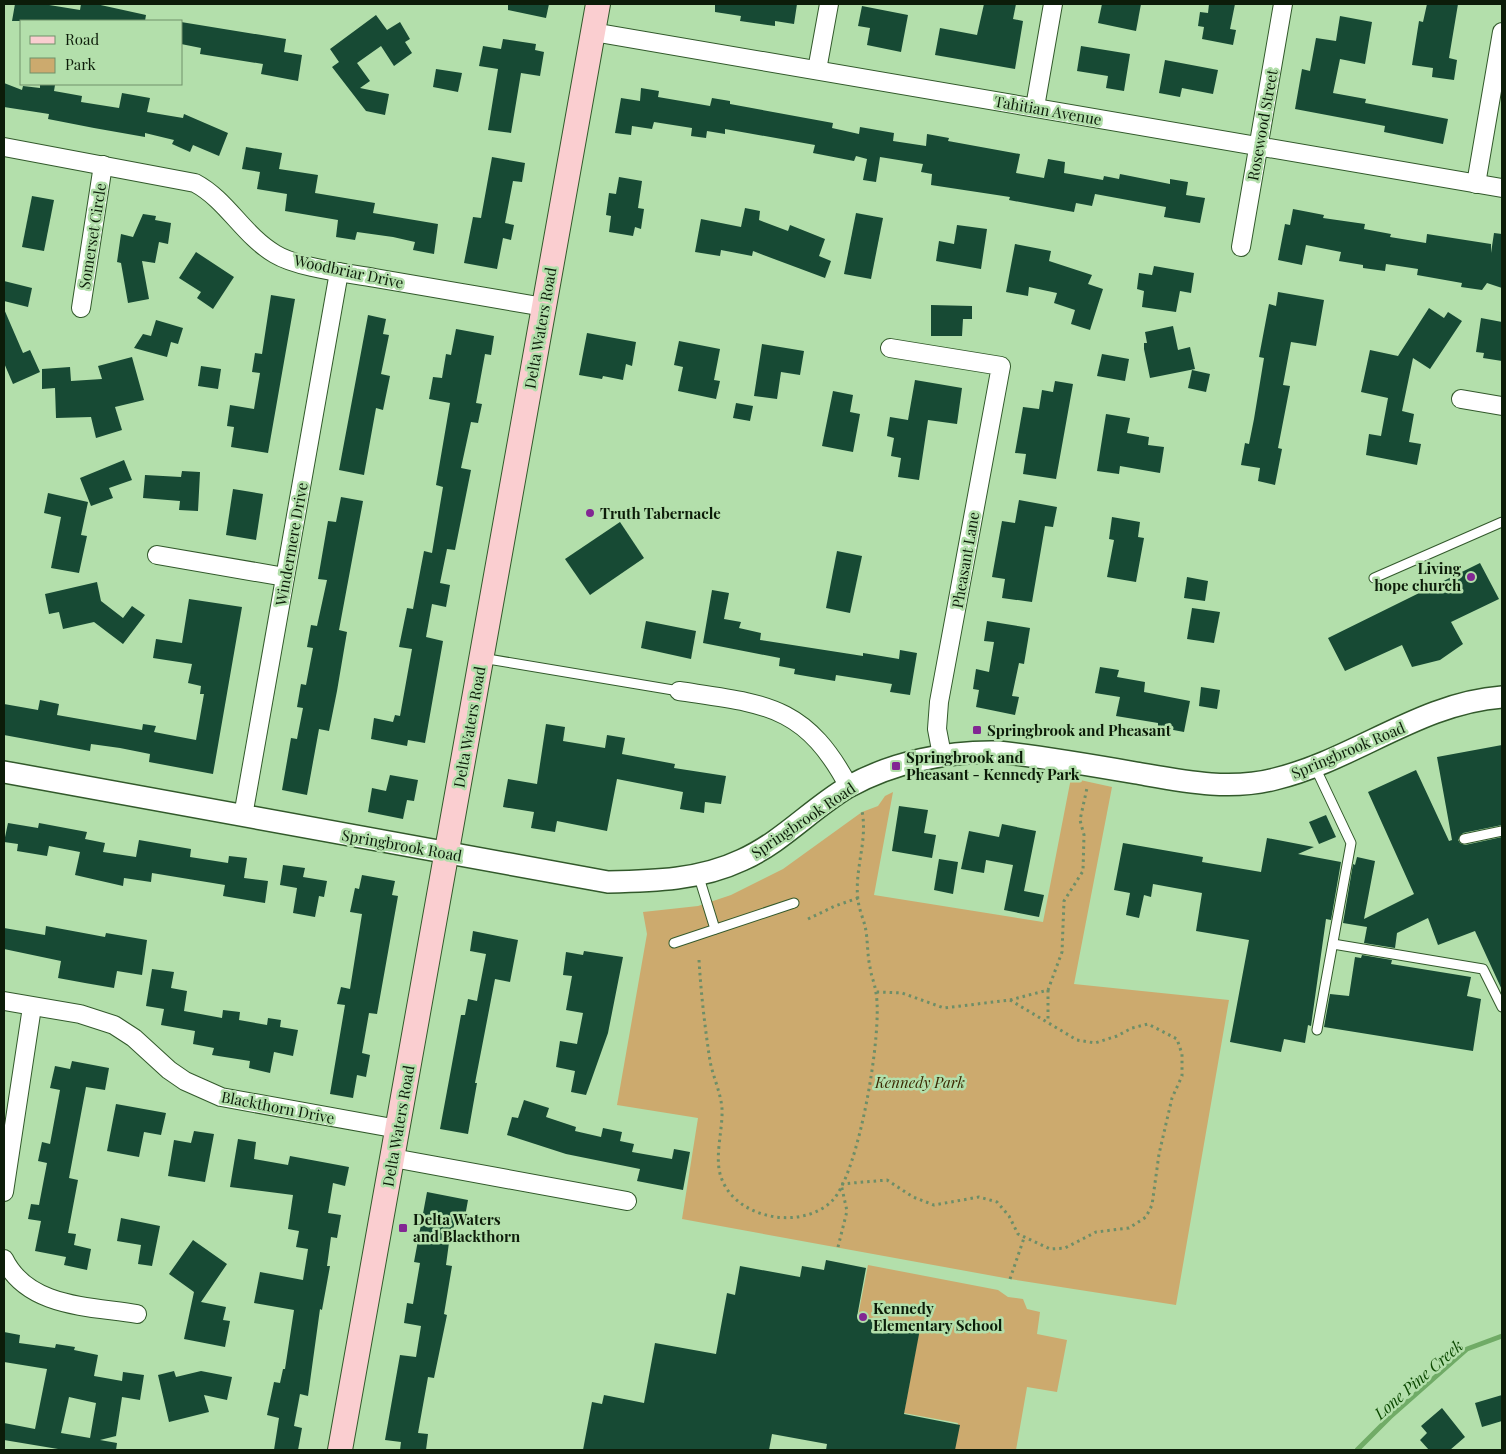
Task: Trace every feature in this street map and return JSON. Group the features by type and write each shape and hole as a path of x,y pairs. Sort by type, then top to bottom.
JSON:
{"main road":[{"name":"Delta Waters Road","path":"340,1450 598,4"}],"street":[{"path":"817,70 829,4"},
{"path":"1035,107 1053,4"},
{"name":"Rosewood Street","path":"1241,247 1283,4"},
{"name":"Tahitian Avenue","path":"593,32 1502,188"},
{"path":"1476,184 1502,32"},
{"name":"Woodbriar Drive","path":"4,147 195,183 210,191 246,231 275,254 339,272 544,307"},
{"name":"Somerset Circle","path":"81,308 103,165"},
{"name":"Windermere Drive","path":"242,816 339,272"},
{"name":"Pheasant Lane","path":"890,348 1001,366 938,702 937,729 942,755"},
{"path":"1461,399 1502,406"},
{"path":"158,555 285,578"},
{"path":"679,691 765,706 793,719 817,738 836,762 849,787"},
{"name":"Springbrook Road","path":"4,772 608,882 659,882 698,874 741,861 781,838 849,787 896,766 942,755 974,751 1007,753 1204,784 1241,784 1275,780 1315,767 1426,716 1482,699 1502,697"},
{"name":"Blackthorn Drive","path":"4,1001 80,1014 114,1025 134,1038 169,1070 185,1081 221,1097 398,1130"},
{"path":"4,1192 32,1007"},
{"path":"393,1158 627,1201"},
{"path":"4,1259 25,1287 39,1295 56,1301 137,1314"}],"lane":[{"path":"1374,578 1502,522"},
{"path":"482,658 679,691"},
{"path":"1315,767 1351,843 1317,1030"},
{"path":"1464,839 1502,830"},
{"path":"698,874 715,929"},
{"path":"674,943 794,903"},
{"path":"1333,944 1483,969 1502,1007"}],"path":[{"path":"1048,1022 1048,990 1062,952 1064,901 1083,871 1084,835 1080,820 1087,788"},
{"path":"699,960 710,1061 722,1107 721,1176 729,1192 748,1208 777,1218 805,1217 832,1200 848,1171 873,1067 879,1022 876,992 858,898 865,825 862,810"},
{"path":"808,919 835,906 858,898"},
{"path":"876,992 902,993 944,1008 1010,1000 1048,990"},
{"path":"841,1184 887,1180 913,1197 934,1204 979,1197 997,1202 1009,1216 1018,1234 1050,1249 1065,1248 1096,1232 1129,1228 1146,1217 1152,1205 1159,1154 1172,1098 1182,1076 1182,1054 1177,1039 1161,1029 1148,1024 1132,1028 1117,1036 1095,1043 1077,1040 1010,1000"},
{"path":"838,1247 847,1212 841,1184"},
{"path":"1010,1279 1024,1238"}],"green space":[{"name":"Kennedy Park","path":"1071,778 1112,787 1074,984 1229,1000 1176,1305 1010,1279 682,1219 698,1118 617,1105 647,934 643,912 698,906 731,895 783,869 862,812 878,806 885,796 893,792 874,895 1043,922"},
{"path":"868,1265 998,1290 1008,1297 1023,1299 1027,1309 1040,1312 1037,1334 1067,1340 1057,1392 1027,1387 1016,1450 953,1450 958,1423 904,1413 920,1326 858,1316"}],"building":[{"path":"15,4 43,4 80,10 81,4 96,4 146,15 145,20 12,21"},
{"path":"508,4 549,4 546,18 508,10"},
{"path":"715,4 797,4 794,24 775,21 775,26 740,21 741,16 715,12"},
{"path":"984,4 1016,4 1013,19 1023,21 1015,69 935,55 940,28 977,35"},
{"path":"1102,4 1141,4 1136,31 1098,23"},
{"path":"1209,4 1235,4 1230,29 1236,30 1233,45 1202,39 1204,27 1198,26 1200,12 1208,13"},
{"path":"1427,4 1458,4 1449,58 1457,60 1454,80 1432,77 1433,68 1412,65 1419,21 1423,22"},
{"path":"862,6 908,15 901,52 867,45 870,28 858,26"},
{"path":"376,15 387,30 400,22 410,39 405,42 412,53 394,66 381,46 357,63 370,81 360,88 389,94 385,115 366,111 332,67 339,62 330,49"},
{"path":"1340,16 1372,22 1365,64 1340,59 1333,93 1366,99 1365,103 1448,119 1443,144 1384,132 1385,126 1295,109 1302,69 1310,71 1316,38 1336,41"},
{"path":"182,22 286,39 284,52 302,55 298,81 261,74 263,64 200,54 201,48 182,44"},
{"path":"503,39 536,44 535,50 544,52 540,76 521,73 511,133 488,130 498,69 479,66 483,46 501,49"},
{"path":"1081,46 1130,54 1124,91 1106,88 1108,76 1077,71"},
{"path":"1165,60 1218,70 1213,94 1182,88 1180,97 1159,93"},
{"path":"436,69 462,73 458,92 433,87"},
{"path":"4,83 22,90 23,86 40,88 40,85 55,85 54,91 82,96 81,102 119,108 122,93 150,98 147,112 183,118 184,114 228,133 219,156 193,145 190,152 172,144 174,140 145,133 145,137 94,128 48,119 49,114 4,107"},
{"path":"641,88 659,91 658,97 710,106 712,98 730,101 730,104 833,123 832,128 859,134 860,127 894,133 893,141 926,146 927,134 949,138 948,141 1020,154 1016,173 1044,178 1048,159 1065,162 1064,173 1103,180 1104,176 1119,179 1120,174 1170,184 1170,179 1188,182 1186,195 1205,198 1200,223 1164,217 1166,207 1095,194 1092,206 1076,203 1074,212 1009,200 1010,197 931,185 932,174 921,172 923,164 880,157 876,182 863,180 867,159 856,156 854,161 813,153 815,145 725,129 725,134 707,131 706,138 691,136 692,128 654,122 652,129 632,126 631,135 615,133 621,98 640,101"},
{"path":"246,147 282,153 279,169 318,175 315,193 375,203 373,213 438,224 434,254 413,250 415,242 393,237 357,232 355,240 336,237 338,220 285,211 287,194 257,189 260,172 242,169"},
{"path":"492,157 525,163 522,182 513,181 505,223 514,225 511,240 503,238 497,269 464,263 473,217 481,218"},
{"path":"619,177 642,181 638,208 644,209 641,229 635,227 633,236 609,232 611,216 606,215 609,193 616,194"},
{"path":"32,196 54,200 44,251 22,247"},
{"path":"745,208 760,211 759,220 788,231 790,225 825,239 819,256 831,261 825,278 753,251 752,256 721,250 720,256 695,252 701,219 741,227"},
{"path":"1293,209 1324,215 1323,218 1365,224 1364,229 1391,234 1390,237 1426,243 1427,234 1491,244 1491,253 1494,233 1502,234 1502,288 1487,283 1482,290 1461,287 1462,283 1417,275 1418,269 1386,264 1385,271 1363,268 1363,265 1339,261 1341,252 1306,245 1302,265 1278,260 1285,224 1290,225"},
{"path":"856,213 883,218 871,279 844,274"},
{"path":"143,214 156,216 155,220 171,223 168,244 159,242 155,263 142,261 149,299 128,303 121,263 117,262 121,234 133,237"},
{"path":"957,225 987,229 981,269 936,261 939,241 954,244"},
{"path":"1015,244 1051,251 1049,261 1092,275 1088,284 1103,289 1090,330 1071,324 1075,310 1054,303 1057,293 1029,287 1028,296 1006,292"},
{"path":"196,252 234,277 213,309 197,298 201,292 179,278"},
{"path":"1154,266 1194,273 1191,293 1180,291 1176,312 1142,307 1144,291 1137,289 1139,273 1152,275"},
{"path":"4,281 32,288 28,307 4,301"},
{"path":"1278,292 1324,300 1316,346 1291,342 1283,385 1290,386 1278,448 1282,449 1275,485 1258,481 1260,468 1241,465 1245,443 1249,444 1254,419 1264,358 1259,357 1269,304 1276,306"},
{"path":"271,295 295,299 268,453 231,447 234,427 227,426 230,405 254,409 260,373 252,372 255,353 262,354"},
{"path":"931,305 972,306 972,319 963,319 962,336 931,336"},
{"path":"1429,308 1444,318 1448,312 1462,321 1430,369 1413,358 1402,411 1414,414 1409,442 1421,444 1417,465 1366,455 1369,434 1381,436 1388,398 1361,392 1370,350 1398,356"},
{"path":"4,309 23,353 30,350 40,372 13,384 4,363"},
{"path":"368,315 386,319 383,334 389,335 381,374 390,376 383,410 376,408 364,475 339,470"},
{"path":"1481,318 1502,322 1502,361 1483,358 1484,353 1476,352"},
{"path":"156,320 183,328 178,344 171,342 167,357 134,348 143,334 151,336"},
{"path":"1173,326 1178,350 1190,347 1195,369 1150,378 1144,349 1144,343 1147,343 1145,332"},
{"path":"456,329 494,336 491,355 485,354 476,403 482,404 478,423 471,422 461,468 471,470 455,550 447,549 440,583 450,585 446,607 432,604 426,637 443,641 425,743 408,740 407,746 371,739 374,718 393,722 395,715 400,716 412,649 399,647 407,608 413,609 424,551 432,553 443,487 436,485 450,403 429,399 433,377 442,378 446,354 451,355"},
{"path":"587,333 636,342 632,366 626,364 623,380 603,376 602,379 579,375"},
{"path":"679,341 720,349 714,380 720,381 716,399 678,391 683,367 674,365"},
{"path":"762,344 804,351 800,375 781,372 777,399 754,396"},
{"path":"1102,354 1129,359 1125,381 1097,376"},
{"path":"132,357 144,400 115,407 122,430 96,438 91,417 56,418 55,388 42,389 42,369 70,367 71,381 102,379 98,366"},
{"path":"201,366 221,369 218,389 198,386"},
{"path":"1192,370 1210,374 1206,392 1188,388"},
{"path":"915,380 962,388 957,424 928,420 919,480 898,477 901,458 891,456 894,438 887,436 890,417 908,420"},
{"path":"1055,381 1073,384 1056,479 1023,474 1026,454 1015,453 1023,407 1039,409 1042,390 1053,392"},
{"path":"833,391 853,395 850,412 860,414 853,452 822,446"},
{"path":"736,403 753,406 750,421 733,418"},
{"path":"1106,414 1130,418 1127,433 1149,437 1148,445 1164,447 1160,473 1120,466 1119,474 1097,471"},
{"path":"124,460 132,480 109,488 113,498 91,506 80,478"},
{"path":"182,471 200,472 198,511 179,510 180,501 143,498 145,475 181,477"},
{"path":"233,489 263,494 256,540 226,535"},
{"path":"48,493 88,502 81,535 87,536 79,573 51,568 61,517 44,513"},
{"path":"341,497 363,501 339,630 347,632 337,691 329,731 319,729 307,795 282,790 291,738 297,739 303,708 297,707 301,684 306,685 313,648 307,647 311,625 317,626 327,580 318,579 328,521 336,522"},
{"path":"1019,500 1057,507 1053,527 1045,526 1032,602 1002,598 1005,579 992,577 1002,521 1015,523"},
{"path":"1112,517 1140,522 1138,537 1144,538 1136,582 1107,577 1114,540 1109,539"},
{"path":"620,522 644,558 590,595 565,559"},
{"path":"837,551 862,556 850,613 826,608"},
{"path":"1480,563 1499,599 1451,622 1463,644 1440,660 1412,667 1402,645 1345,671 1328,638"},
{"path":"1187,577 1208,581 1205,601 1184,598"},
{"path":"97,582 101,601 123,618 132,606 145,615 123,644 94,622 63,629 59,612 49,614 45,594"},
{"path":"712,590 729,593 724,619 741,622 739,628 761,633 760,640 863,656 863,653 899,659 900,650 917,653 910,695 890,692 892,684 836,675 835,681 794,674 795,669 779,666 780,658 703,643"},
{"path":"189,599 242,607 213,774 149,762 150,754 120,748 91,744 90,751 4,735 4,704 38,710 40,700 59,704 57,715 142,730 143,724 156,726 154,732 196,740 204,694 200,694 201,686 188,683 192,664 153,658 156,639 182,643"},
{"path":"1192,608 1220,612 1214,643 1187,639"},
{"path":"646,621 696,631 691,659 641,648"},
{"path":"987,621 1030,628 1024,664 1019,663 1012,696 1019,697 1015,715 976,707 979,690 973,689 976,669 989,672 994,642 984,641"},
{"path":"1100,667 1119,670 1117,677 1145,682 1144,692 1190,701 1184,732 1158,727 1158,723 1116,716 1120,697 1095,693"},
{"path":"1201,687 1220,690 1217,709 1199,706"},
{"path":"546,724 565,727 563,741 605,748 607,735 625,738 622,754 675,764 674,768 726,776 721,804 705,802 704,813 680,809 683,792 617,779 607,831 557,821 555,832 531,828 534,812 503,807 508,779 537,784"},
{"path":"1502,745 1502,825 1463,833 1458,840 1465,845 1502,837 1502,990 1475,931 1438,945 1428,918 1397,933 1395,948 1364,943 1367,927 1343,923 1353,864 1355,865 1357,857 1375,861 1364,919 1414,894 1368,792 1416,770 1449,841 1452,840 1437,757"},
{"path":"390,775 418,780 414,801 407,800 403,819 368,812 372,788 386,791"},
{"path":"899,806 928,810 924,833 936,835 932,858 892,851"},
{"path":"1326,815 1336,837 1319,844 1309,822"},
{"path":"8,823 38,828 39,823 87,832 85,839 105,843 103,852 136,857 139,840 191,849 190,857 228,863 229,856 247,858 244,878 268,881 265,903 223,896 225,885 152,873 151,882 124,878 123,886 75,875 80,852 49,846 47,856 17,851 18,844 4,842"},
{"path":"1002,824 1036,831 1024,891 1044,895 1039,917 1004,910 1013,865 986,860 984,873 961,869 969,831 999,837"},
{"path":"1267,838 1314,847 1298,854 1341,862 1331,920 1326,919 1311,1026 1308,1025 1305,1043 1284,1039 1281,1052 1230,1042 1249,940 1196,931 1202,893 1153,884 1151,897 1144,895 1139,918 1126,915 1130,893 1114,890 1123,843 1203,857 1202,862 1261,872"},
{"path":"939,859 958,862 953,894 934,890"},
{"path":"283,865 305,868 303,877 327,881 324,897 319,896 315,917 293,913 297,888 280,885"},
{"path":"362,875 395,881 392,895 398,896 377,1014 369,1013 362,1053 370,1055 366,1077 357,1075 353,1098 330,1094 345,1005 337,1004 341,987 350,989 362,914 350,912 355,888 359,889"},
{"path":"46,926 105,937 106,933 147,940 142,975 117,971 114,988 58,978 61,961 4,949 4,928 45,935"},
{"path":"473,931 518,940 510,982 495,979 475,1083 477,1083 468,1134 440,1129 461,1015 465,1015 468,999 477,1001 486,954 470,951"},
{"path":"584,951 623,957 608,1033 586,1095 571,1092 575,1071 556,1067 560,1041 577,1044 583,1013 566,1010 572,976 563,975 566,952 583,955"},
{"path":"1362,955 1392,960 1391,964 1471,977 1467,996 1481,999 1473,1051 1324,1027 1330,994 1349,996 1355,957 1361,958"},
{"path":"152,969 174,972 171,988 187,991 184,1011 222,1018 223,1010 240,1012 239,1020 267,1025 268,1018 281,1020 280,1027 298,1030 293,1056 274,1052 270,1073 249,1068 250,1061 212,1055 214,1048 193,1044 195,1031 161,1025 164,1009 146,1006"},
{"path":"72,1061 109,1068 105,1090 86,1087 69,1178 78,1180 68,1233 76,1234 74,1245 91,1249 87,1270 64,1265 66,1257 35,1251 41,1221 28,1219 31,1204 39,1205 47,1163 38,1161 42,1142 50,1144 60,1090 50,1088 55,1066 70,1069"},
{"path":"524,1100 549,1108 546,1117 576,1127 575,1131 601,1137 603,1128 622,1132 620,1141 634,1144 632,1152 672,1159 674,1149 690,1152 683,1190 637,1181 640,1169 566,1154 507,1135 512,1117 518,1118"},
{"path":"116,1104 166,1113 161,1135 144,1132 139,1157 107,1151"},
{"path":"194,1131 214,1134 205,1182 168,1176 174,1140 191,1143"},
{"path":"238,1139 256,1142 254,1159 288,1165 290,1156 349,1167 345,1186 333,1183 328,1213 341,1215 337,1238 331,1237 327,1266 330,1266 322,1310 320,1309 308,1396 300,1394 294,1426 302,1428 298,1450 274,1450 279,1418 267,1415 274,1382 280,1383 283,1369 285,1369 294,1310 254,1303 260,1272 303,1280 308,1249 296,1247 299,1231 288,1229 293,1195 230,1187"},
{"path":"427,1192 468,1200 464,1222 455,1220 452,1235 450,1235 446,1265 452,1266 444,1314 447,1315 434,1378 428,1377 418,1433 428,1434 426,1450 400,1450 401,1442 385,1440 400,1355 416,1357 421,1326 404,1323 407,1303 413,1304 420,1263 414,1262"},
{"path":"121,1218 160,1226 152,1266 138,1264 141,1245 117,1241"},
{"path":"193,1240 227,1264 201,1302 226,1307 223,1320 230,1321 225,1347 184,1339 194,1292 169,1274"},
{"name":"Kennedy Elementary School","path":"826,1260 866,1268 857,1317 920,1329 904,1414 960,1425 955,1450 826,1450 827,1444 772,1434 769,1450 583,1450 592,1402 602,1404 604,1395 644,1403 655,1343 716,1354 727,1293 735,1295 740,1266 800,1277 802,1266 824,1270"},
{"path":"4,1332 20,1335 19,1343 55,1348 56,1344 75,1347 74,1350 98,1355 94,1376 122,1381 123,1372 144,1375 140,1400 122,1397 116,1436 100,1440 117,1443 116,1450 64,1450 4,1440 4,1423 35,1429 47,1369 4,1362","holes":["69,1397 96,1403 90,1438 61,1433"]},
{"path":"174,1371 176,1377 201,1371 232,1377 227,1400 204,1395 209,1412 169,1422 158,1375"},
{"path":"1502,1395 1502,1421 1482,1427 1475,1403"},
{"path":"1442,1408 1465,1437 1450,1450 1429,1450 1420,1440 1427,1433 1421,1426"}],"waterway":[{"name":"Lone Pine Creek","path":"1357,1450 1390,1417 1467,1349 1502,1336"}],"place":[{"name":"Truth Tabernacle","path":"590,513"},
{"name":"Living hope church","path":"1471,577"},
{"name":"Springbrook and Pheasant","path":"977,730"},
{"name":"Springbrook and Pheasant - Kennedy Park","path":"896,766"},
{"name":"Delta Waters and Blackthorn","path":"403,1228"},
{"name":"Kennedy Elementary School","path":"863,1317"}]}
